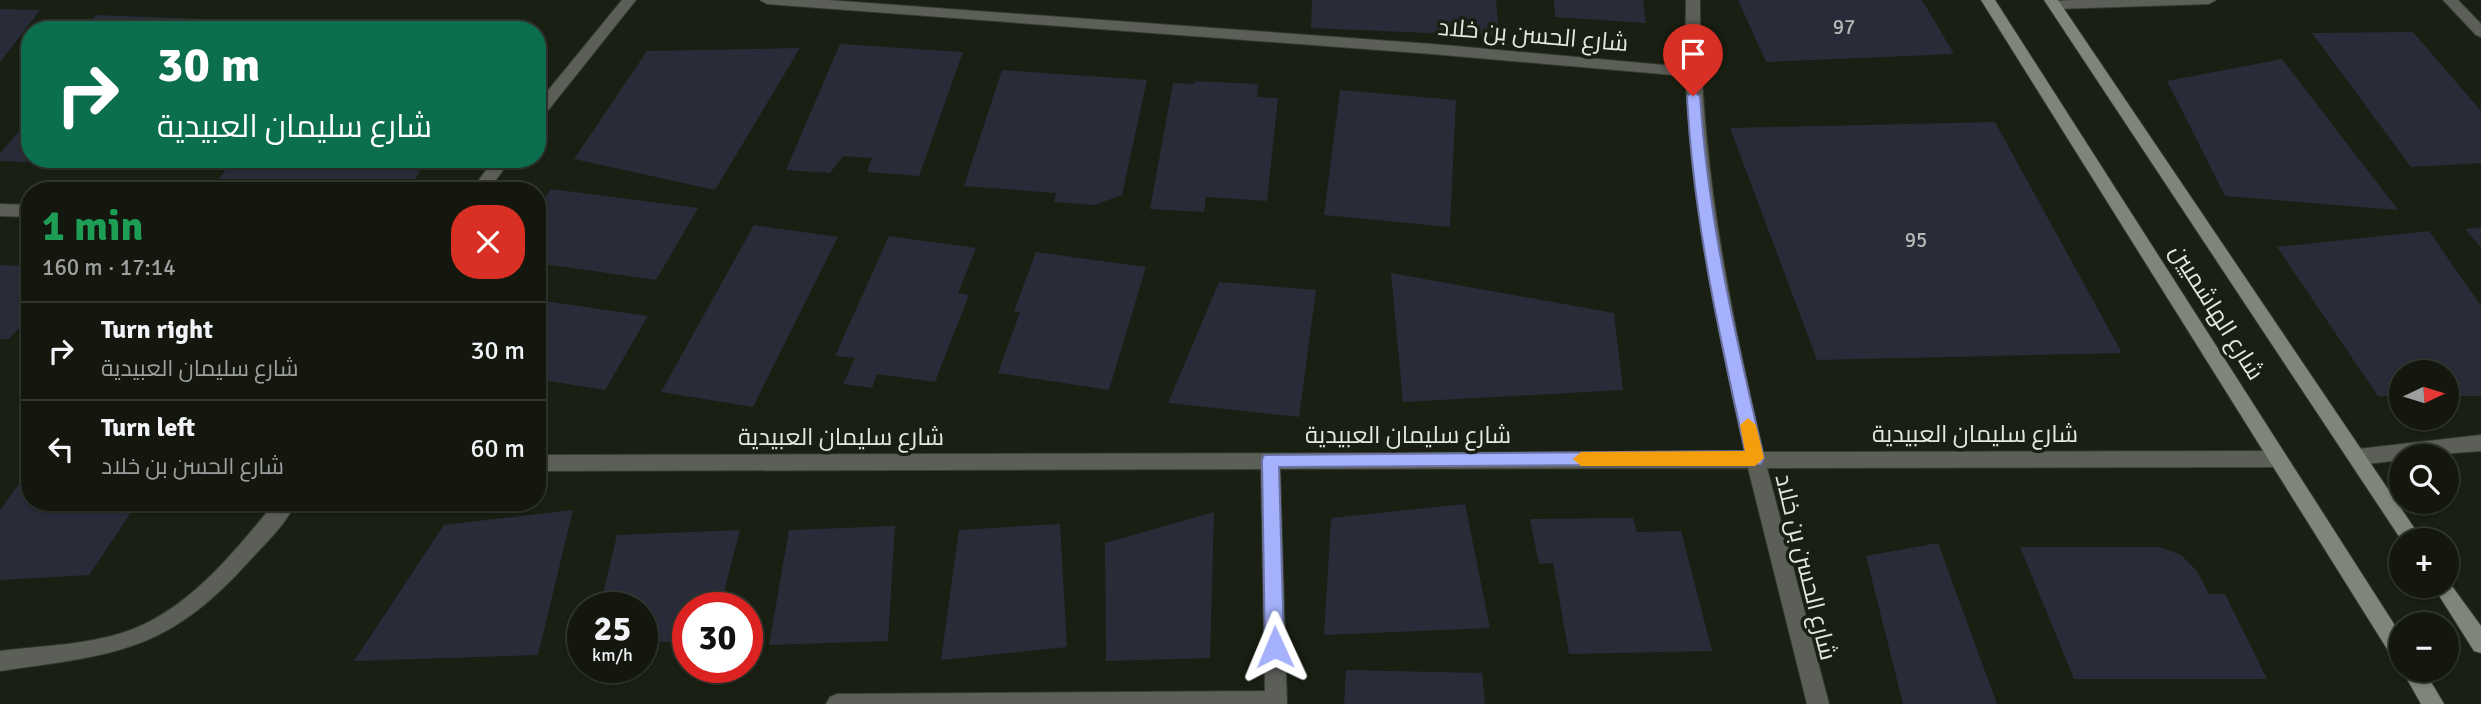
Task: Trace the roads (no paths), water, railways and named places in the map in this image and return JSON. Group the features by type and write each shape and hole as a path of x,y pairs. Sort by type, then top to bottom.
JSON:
{"main road":[{"name":"شارع الهاشميين","path":"1988,0 2389,634"},
{"name":"شارع الهاشميين","path":"2053,3 2404,528"},
{"path":"2451,598 2481,644"},
{"path":"2419,682 2432,704"}],"street":[{"path":"546,103 629,0"},
{"name":"شارع الحسن بن خلاد","path":"767,0 1432,49 1692,72 1696,145 1716,285 1755,458 1818,704"},
{"path":"1692,72 1693,0"},
{"path":"2053,3 2208,0"},
{"path":"2451,0 2481,32"},
{"path":"0,210 21,211"},
{"path":"2358,457 2481,443"},
{"name":"شارع سليمان العبيدية","path":"546,463 1755,458 2278,459"},
{"path":"837,704 1276,702 1270,460"},
{"path":"0,661 123,642 181,613 251,549 280,511"}]}
